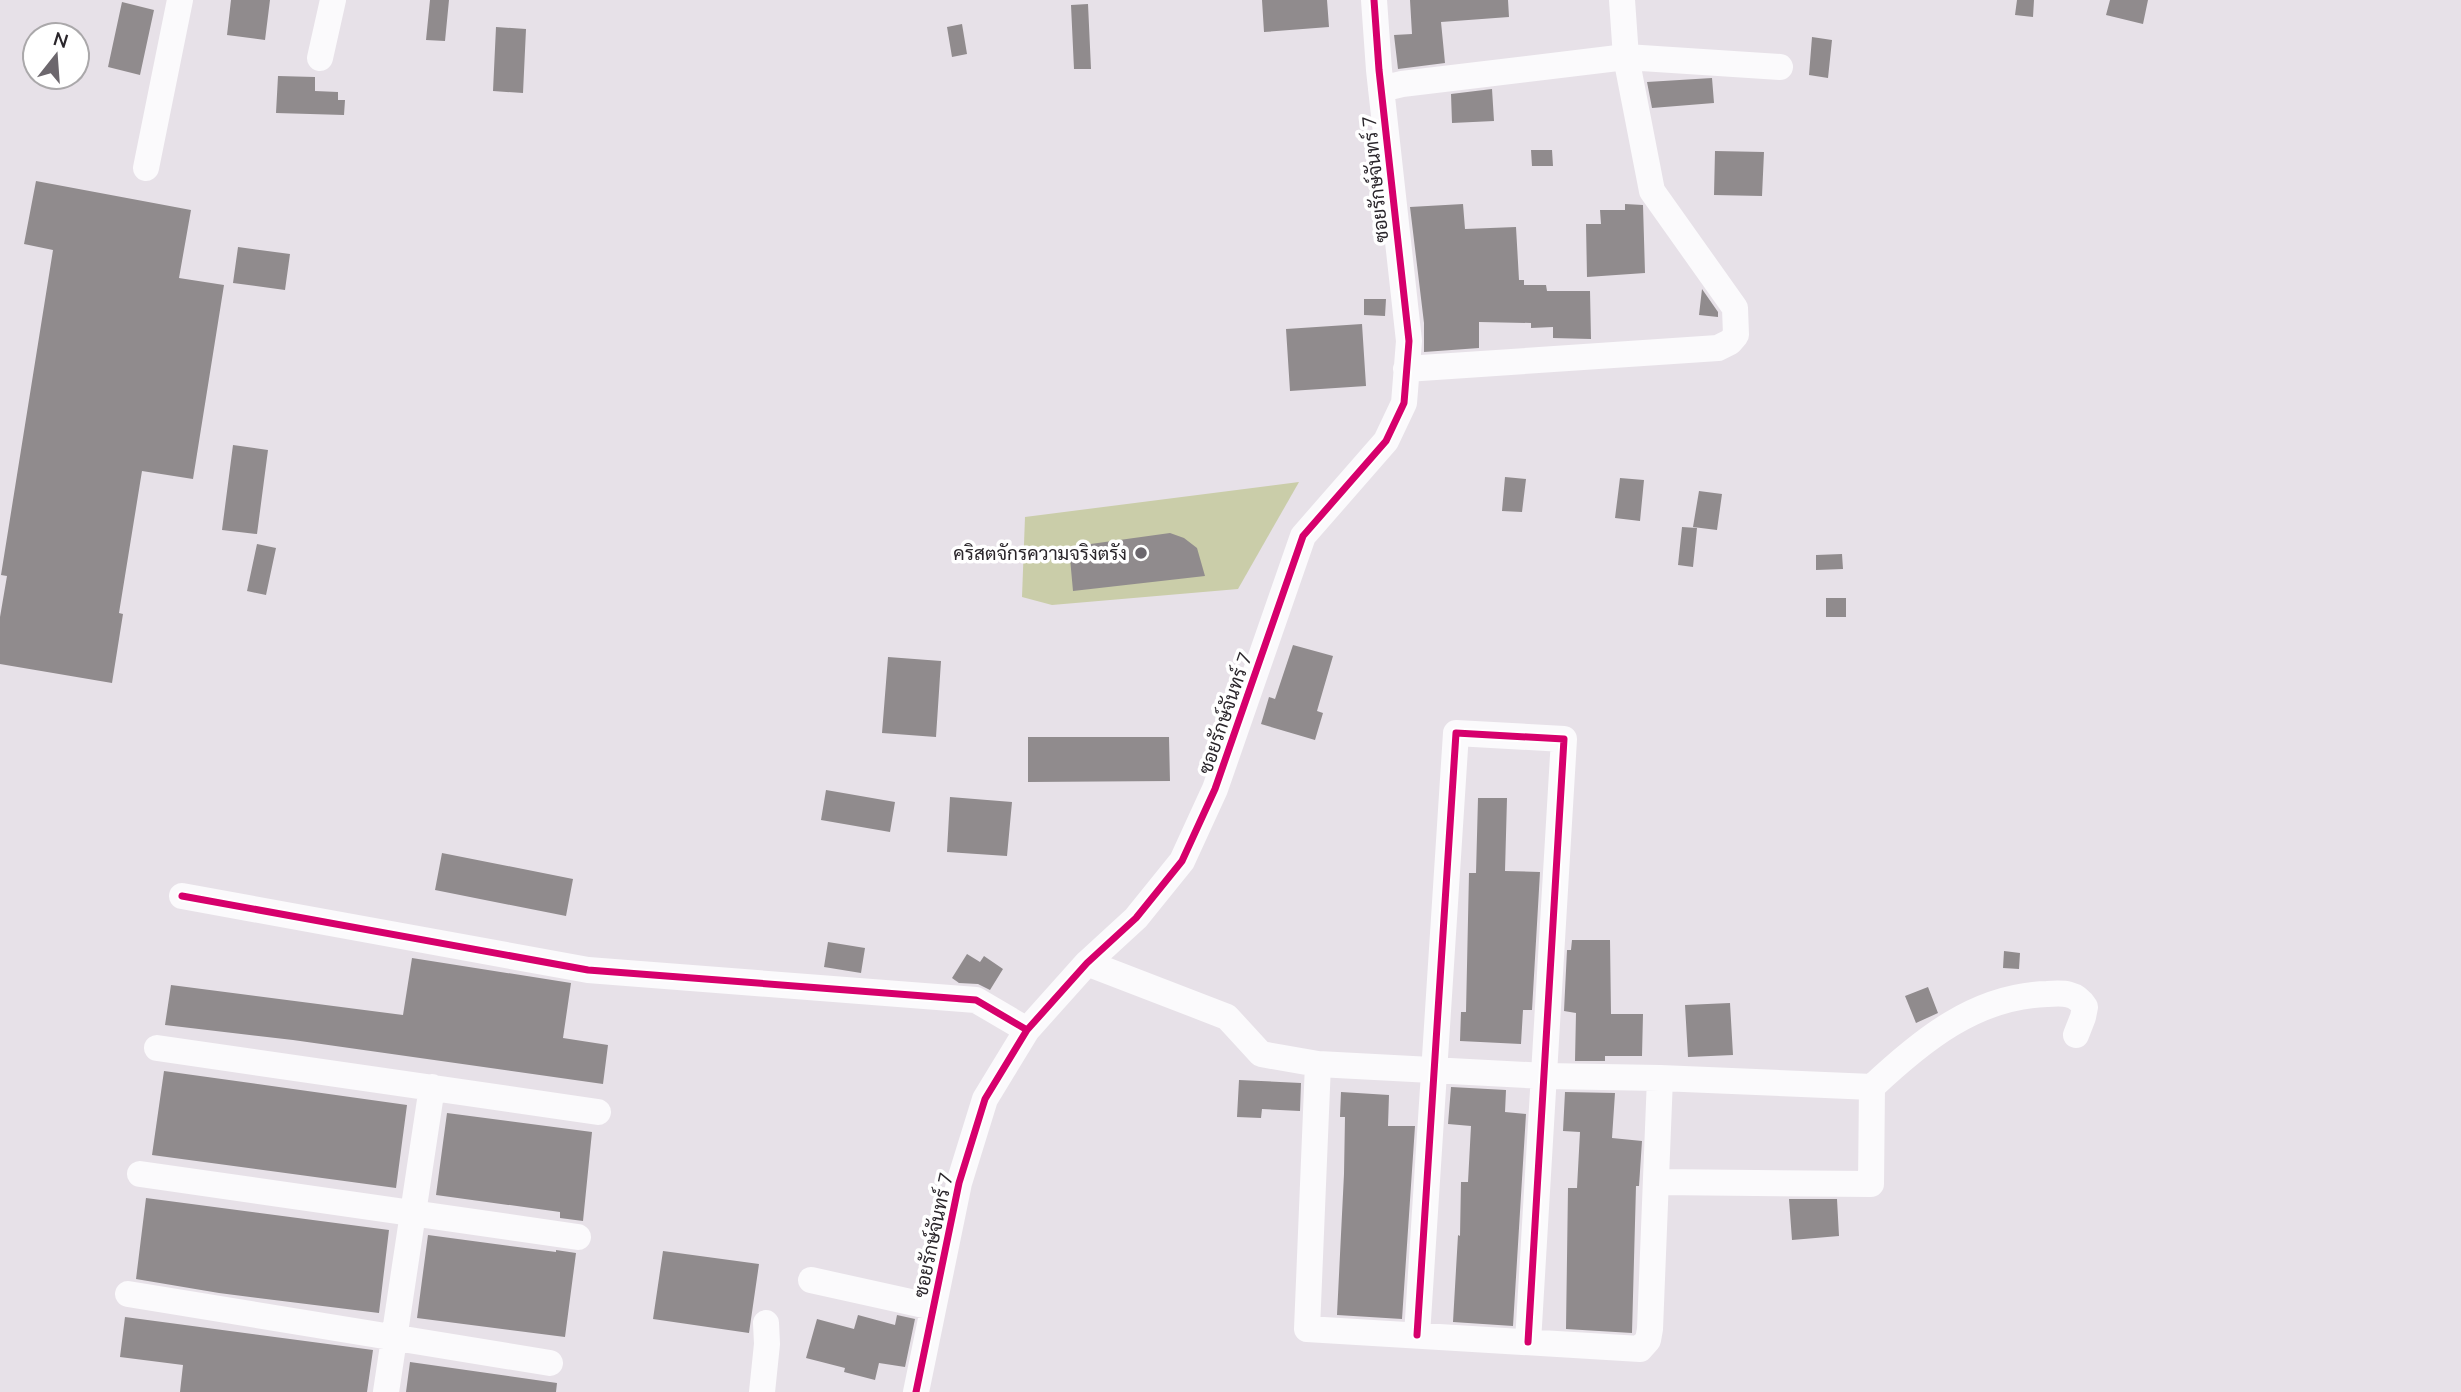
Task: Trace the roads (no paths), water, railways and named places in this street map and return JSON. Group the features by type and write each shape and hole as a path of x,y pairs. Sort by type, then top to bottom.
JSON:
{"street":[{"path":"146,168 180,0"},
{"path":"320,58 333,0"},
{"name":"ซอยรักษ์จันทร์ 7","path":"916,1392 959,1183 985,1099 1027,1030 1087,963 1136,918 1182,861 1215,789 1303,536 1386,440 1404,403 1409,341 1381,89 1374,0"},
{"path":"1406,369 1718,348 1730,342 1736,335 1735,308 1652,191 1626,57 1622,0"},
{"path":"1381,89 1402,84 1626,57 1780,67"},
{"path":"1417,1335 1456,733 1564,739 1528,1342"},
{"path":"182,896 588,970 976,1000 1027,1030"},
{"path":"1087,963 1227,1017 1261,1054 1318,1064 1545,1076 1872,1087 1912,1050 1951,1023 1994,1003 2029,994 2064,993 2075,996 2085,1007 2084,1017 2076,1035"},
{"path":"157,1048 598,1112"},
{"path":"1318,1064 1307,1329 1640,1349 1648,1340 1658,1182 1661,1078"},
{"path":"386,1392 432,1087"},
{"path":"1658,1182 1871,1184 1872,1087"},
{"path":"140,1174 578,1237"},
{"path":"811,1280 933,1307"},
{"path":"128,1294 550,1363"},
{"path":"762,1392 767,1343 766,1323"}],"place":[{"name":"คริสตจักรความจริงตรัง","path":"1141,553"}]}
